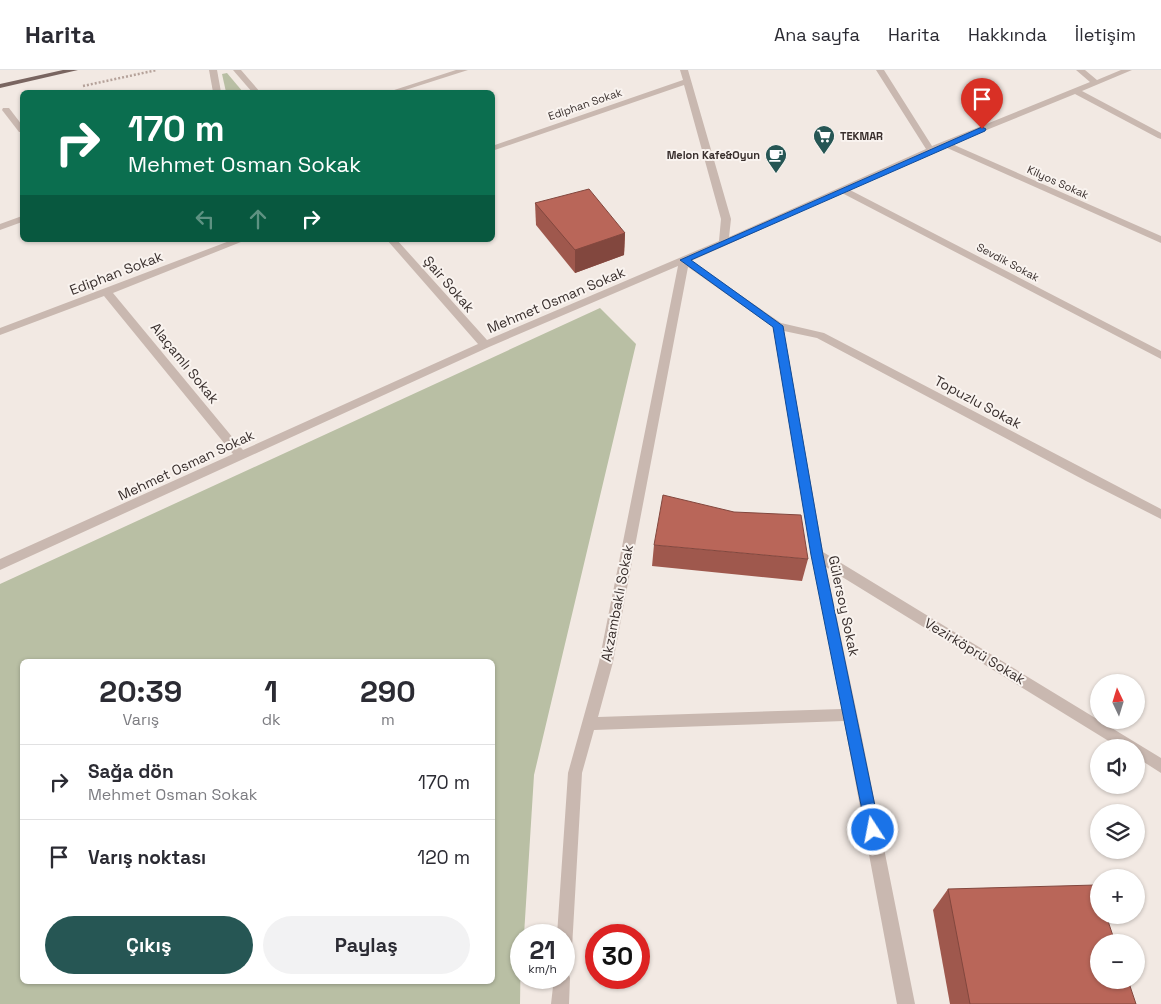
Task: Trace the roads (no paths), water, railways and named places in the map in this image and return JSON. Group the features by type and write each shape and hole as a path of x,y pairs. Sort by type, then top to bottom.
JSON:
{"main road":[{"path":"0,86 74,70"}],"street":[{"path":"213,70 217,90"},
{"path":"237,70 254,90"},
{"path":"399,90 464,70"},
{"path":"684,70 726,219 724,243"},
{"path":"880,70 931,151"},
{"path":"1080,70 1096,83"},
{"name":"Mehmet Osman Sokak","path":"0,565 485,345 724,243 946,144 1128,70"},
{"name":"Ediphan Sokak","path":"495,148 686,82"},
{"path":"1075,91 1161,136"},
{"path":"6,110 20,128"},
{"name":"Kilyos Sokak","path":"946,144 1161,240"},
{"name":"Sevdik Sokak","path":"843,190 1161,355"},
{"path":"0,227 20,220"},
{"name":"Ediphan Sokak","path":"0,332 236,242"},
{"name":"Şair Sokak","path":"394,242 485,345"},
{"path":"684,260 778,326"},
{"name":"Akzambaklı Sokak","path":"566,924 575,773 606,662 684,260"},
{"name":"Alaçamlı Sokak","path":"106,291 240,455"},
{"name":"Topuzlu Sokak","path":"778,326 820,335 1161,514"},
{"name":"Gülersoy Sokak","path":"778,326 817,555 906,1004"},
{"name":"Vezirköprü Sokak","path":"817,555 1120,739"},
{"path":"588,724 850,715"},
{"name":"Vezirköprü Sokak","path":"1145,755 1161,766"},
{"path":"560,1004 561,989"}],"place":[{"name":"TEKMAR","path":"824,155"},
{"name":"Melon Kafe&Oyun","path":"776,174"}]}
